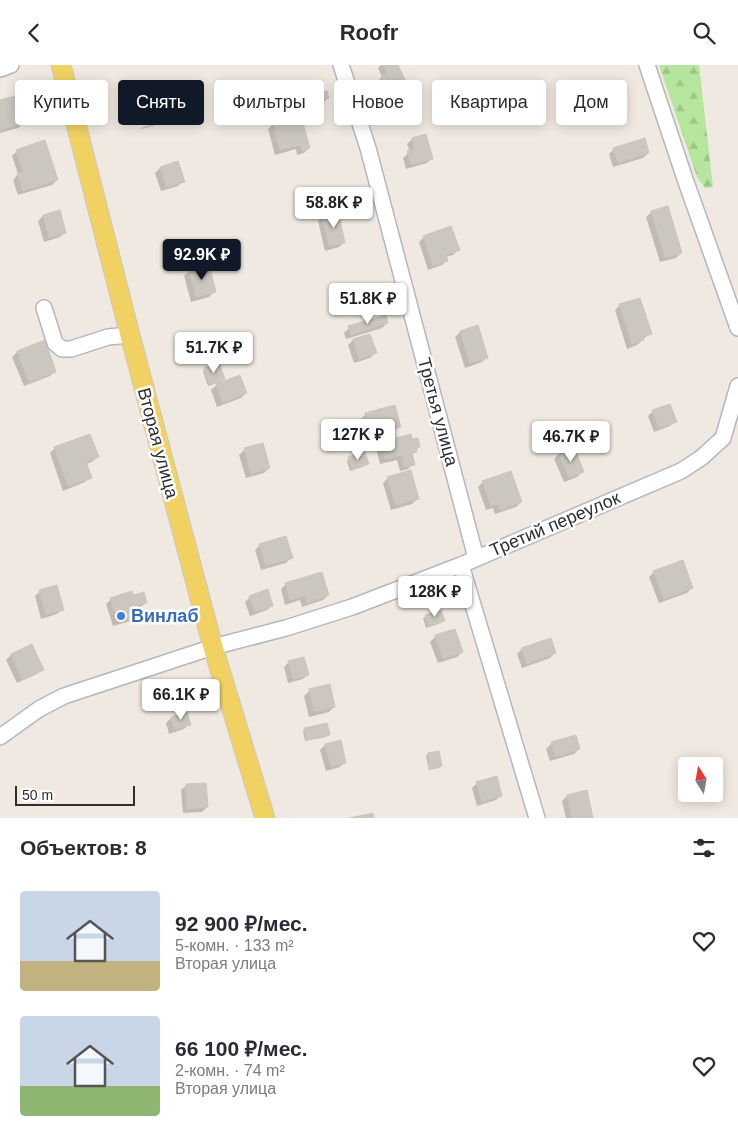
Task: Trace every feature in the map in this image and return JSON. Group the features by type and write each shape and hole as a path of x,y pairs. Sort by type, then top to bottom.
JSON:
{"main road":[{"name":"Вторая улица","path":"61,65 212,647 265,818"}],"street":[{"path":"0,69 11,65"},
{"name":"Третья улица","path":"341,65 368,148 476,558"},
{"path":"647,65 738,328"},
{"path":"44,308 56,343 62,349 71,349 108,337 130,335"},
{"name":"Третий переулок","path":"0,737 39,709 64,696 212,647 286,628 344,610 461,565 682,471 701,458 723,437 738,386"},
{"path":"461,565 537,818"}],"green space":[{"path":"659,65 699,65 713,187 705,188 697,177"}],"building":[{"path":"383,65 398,65 405,80 383,80 381,76 387,73"},
{"path":"327,91 329,98 324,100 324,92"},
{"path":"15,96 15,125 17,125 0,130 0,100"},
{"path":"274,125 304,125 310,148 302,151 301,145 280,150"},
{"path":"426,134 433,159 411,165 407,151 415,149 412,138"},
{"path":"645,138 649,153 618,163 613,148"},
{"path":"45,140 58,180 23,191 17,173 23,172 16,150"},
{"path":"178,161 185,182 166,187 160,167"},
{"path":"668,206 682,253 665,258 651,211"},
{"path":"60,210 66,233 49,238 43,215"},
{"path":"338,211 345,243 329,246 322,214"},
{"path":"451,226 460,250 446,255 448,261 433,266 423,236"},
{"path":"209,265 216,292 196,297 189,270"},
{"path":"640,298 652,334 643,337 644,340 632,344 619,304"},
{"path":"386,315 388,323 351,335 348,326"},
{"path":"478,325 488,358 470,363 460,331"},
{"path":"370,334 377,353 359,359 353,339"},
{"path":"45,340 56,372 29,382 17,351"},
{"path":"219,363 225,379 210,385 204,368"},
{"path":"240,375 247,393 223,403 216,384"},
{"path":"670,404 677,422 659,428 652,410"},
{"path":"395,405 401,427 371,435 365,413"},
{"path":"90,434 99,457 86,462 92,478 68,486 54,447"},
{"path":"411,434 412,439 418,438 420,447 416,448 417,452 412,453 415,465 404,467 402,455 385,459 382,446 397,442 396,438"},
{"path":"263,443 270,468 251,474 244,448"},
{"path":"574,447 584,472 569,478 559,453"},
{"path":"365,452 369,464 352,469 348,457"},
{"path":"411,470 419,499 395,505 387,477"},
{"path":"511,471 522,502 500,510 498,504 491,506 482,481"},
{"path":"286,536 293,558 266,566 259,544"},
{"path":"683,560 693,588 664,599 653,571"},
{"path":"322,572 329,595 307,603 305,596 290,600 285,583"},
{"path":"57,585 64,610 46,614 39,590"},
{"path":"268,589 273,606 255,612 249,596"},
{"path":"132,591 133,595 144,592 147,603 137,605 140,615 118,622 110,598"},
{"path":"441,610 445,621 429,627 425,615"},
{"path":"455,629 463,652 443,659 435,635"},
{"path":"551,638 556,653 527,664 521,648"},
{"path":"32,644 44,670 22,679 11,654"},
{"path":"304,657 309,675 293,679 288,661"},
{"path":"330,684 335,707 314,712 309,689"},
{"path":"187,712 191,725 174,729 171,717"},
{"path":"327,723 330,735 307,740 304,728"},
{"path":"576,735 580,749 555,757 551,742"},
{"path":"341,740 346,763 331,767 325,744"},
{"path":"439,751 442,766 430,769 428,753"},
{"path":"497,776 502,796 482,802 476,782"},
{"path":"206,783 208,807 187,809 186,784"},
{"path":"587,790 593,818 572,818 567,795"},
{"path":"373,813 374,818 350,818"}],"place":[{"name":"Винлаб","path":"121,616"}]}
